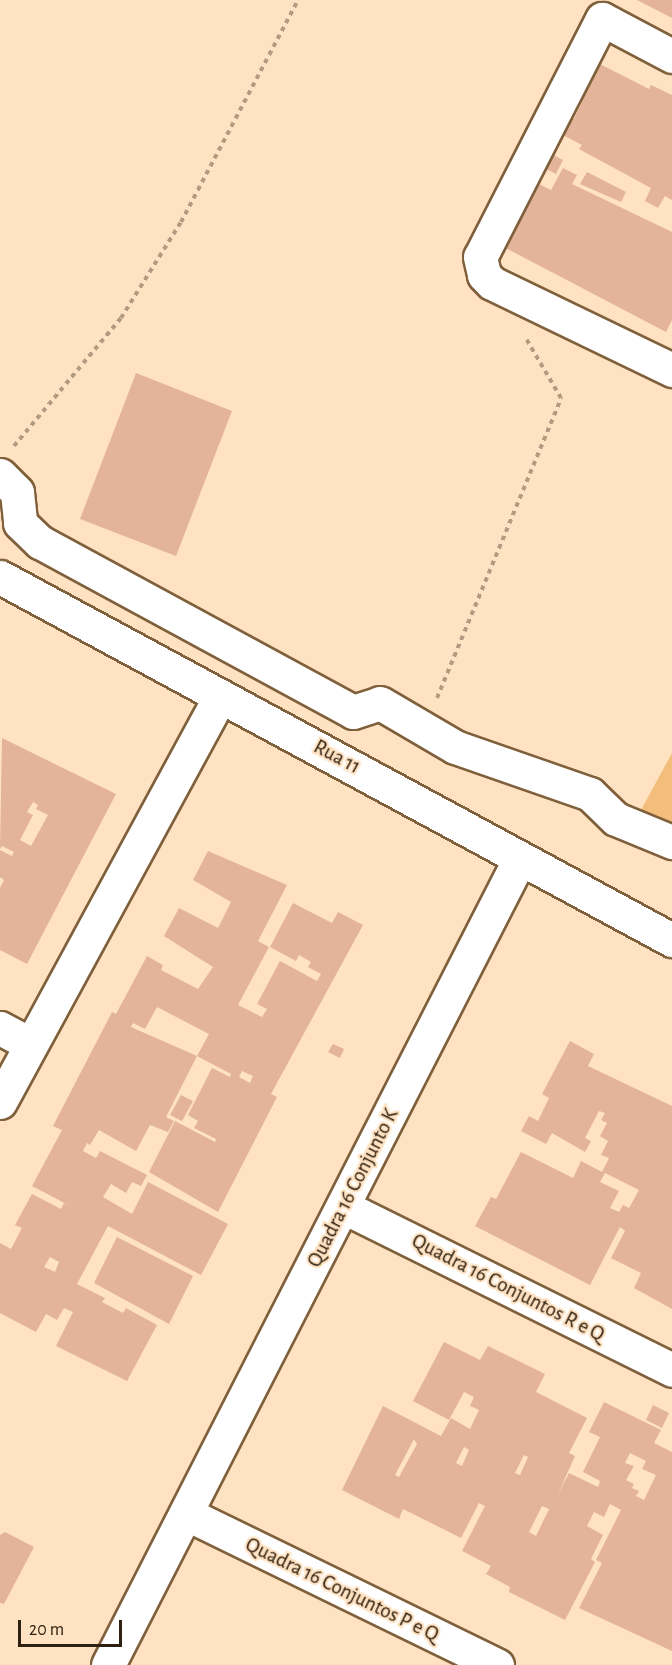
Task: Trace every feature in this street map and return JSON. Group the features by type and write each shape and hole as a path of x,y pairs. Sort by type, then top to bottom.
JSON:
{"street":[{"path":"672,56 602,20 480,257 484,275 492,283 672,370"},
{"path":"4,464 17,492 20,523 40,542 353,712 380,703 455,747 590,794 616,819 672,842"},
{"name":"Rua 11","path":"0,577 220,696 399,789 519,860 672,940"},
{"path":"0,1102 220,696"},
{"name":"Quadra 16 Conjunto K","path":"108,1665 150,1579 187,1514 344,1207 519,860"},
{"path":"0,1028 30,1044"},
{"name":"Quadra 16 Conjuntos R e Q","path":"344,1207 672,1370"},
{"name":"Quadra 16 Conjuntos P e Q","path":"187,1514 497,1665"}],"path":[{"path":"4,464 121,318 181,222 298,0"},
{"path":"424,729 561,398 520,331"}],"shaded area":[{"path":"672,753 672,825 641,810"}],"building":[{"path":"637,0 672,0 672,18"},
{"path":"594,61 649,89 651,85 672,95 672,200 665,196 658,208 645,201 651,188 579,149 582,145 559,133 567,116 574,119 582,102 575,99"},
{"path":"548,152 563,160 556,174 541,166"},
{"path":"563,168 577,175 572,184 672,232 672,320 666,332 500,245 533,181 551,190"},
{"path":"587,172 626,192 621,202 580,184"},
{"path":"136,373 232,411 176,556 80,519"},
{"path":"2,738 116,794 27,964 0,950 0,888 4,880 0,877 0,850 12,856 14,852 2,846 0,849","holes":["33,802 38,805 36,809 48,815 31,846 20,840 33,815 27,812"]},
{"path":"208,851 287,885 258,941 269,947 238,1005 262,1017 267,1009 257,1004 280,961 317,981 321,974 308,967 311,962 299,955 296,961 270,947 293,903 332,923 338,912 363,925 271,1094 277,1097 218,1212 149,1172 175,1121 215,1142 216,1139 194,1128 198,1121 188,1115 212,1068 230,1077 231,1074 197,1056 166,1117 174,1121 168,1132 150,1125 136,1151 99,1130 90,1145 87,1143 83,1151 96,1158 100,1151 147,1175 141,1186 132,1182 126,1193 111,1184 103,1197 132,1214 148,1182 228,1224 201,1275 108,1226 77,1284 105,1298 102,1302 123,1313 126,1308 157,1325 127,1381 56,1346 73,1312 64,1308 57,1320 46,1314 36,1332 0,1313 0,1243 11,1249 22,1228 15,1225 32,1194 61,1209 64,1203 93,1218 32,1186 62,1130 53,1126 112,1012 116,1014 147,956 163,965 161,970 198,989 213,967 164,936 179,908 218,928 231,902 193,880","holes":["157,1007 209,1034 197,1056 131,1027 133,1023 145,1029","242,1071 253,1076 250,1083 239,1077","50,1257 59,1262 55,1272 44,1267"]},
{"path":"570,1041 594,1054 588,1066 672,1106 672,1309 634,1288 641,1273 611,1258 625,1231 620,1227 590,1285 475,1226 491,1197 496,1199 521,1152 573,1178 581,1161 602,1172 609,1158 601,1155 608,1141 600,1136 607,1123 601,1120 605,1113 599,1111 585,1138 591,1141 585,1152 552,1133 546,1144 521,1131 529,1116 538,1121 549,1098 542,1094","holes":["605,1173 639,1190 629,1208 623,1205 619,1212 610,1208 619,1191 600,1182"]},
{"path":"333,1044 344,1049 340,1058 328,1052"},
{"path":"181,1095 193,1101 182,1121 170,1115"},
{"path":"117,1237 193,1276 169,1324 94,1283"},
{"path":"444,1342 480,1360 488,1346 545,1374 536,1392 587,1418 569,1453 575,1456 558,1494 569,1473 598,1487 600,1481 583,1472 600,1437 589,1432 604,1402 661,1430 654,1443 672,1452 672,1651 579,1608 602,1563 596,1560 621,1510 610,1504 604,1517 594,1512 587,1526 603,1535 591,1559 595,1562 565,1620 509,1592 510,1587 486,1574 491,1566 462,1551 485,1506 479,1503 461,1538 403,1509 399,1519 342,1490 383,1406 441,1436 451,1418 470,1429 479,1410 470,1406 474,1397 464,1392 449,1420 413,1401","holes":["414,1439 417,1444 399,1477 395,1475","464,1447 469,1450 462,1466 456,1463","630,1453 646,1461 642,1469 656,1475 644,1500 636,1496 639,1491 632,1488 634,1484 626,1480 634,1466 625,1463","524,1455 528,1457 520,1475 515,1473","542,1506 549,1509 536,1536 529,1532"]},
{"path":"653,1405 669,1413 662,1428 646,1420"},
{"path":"5,1532 34,1547 4,1604 0,1603 0,1535"}]}
